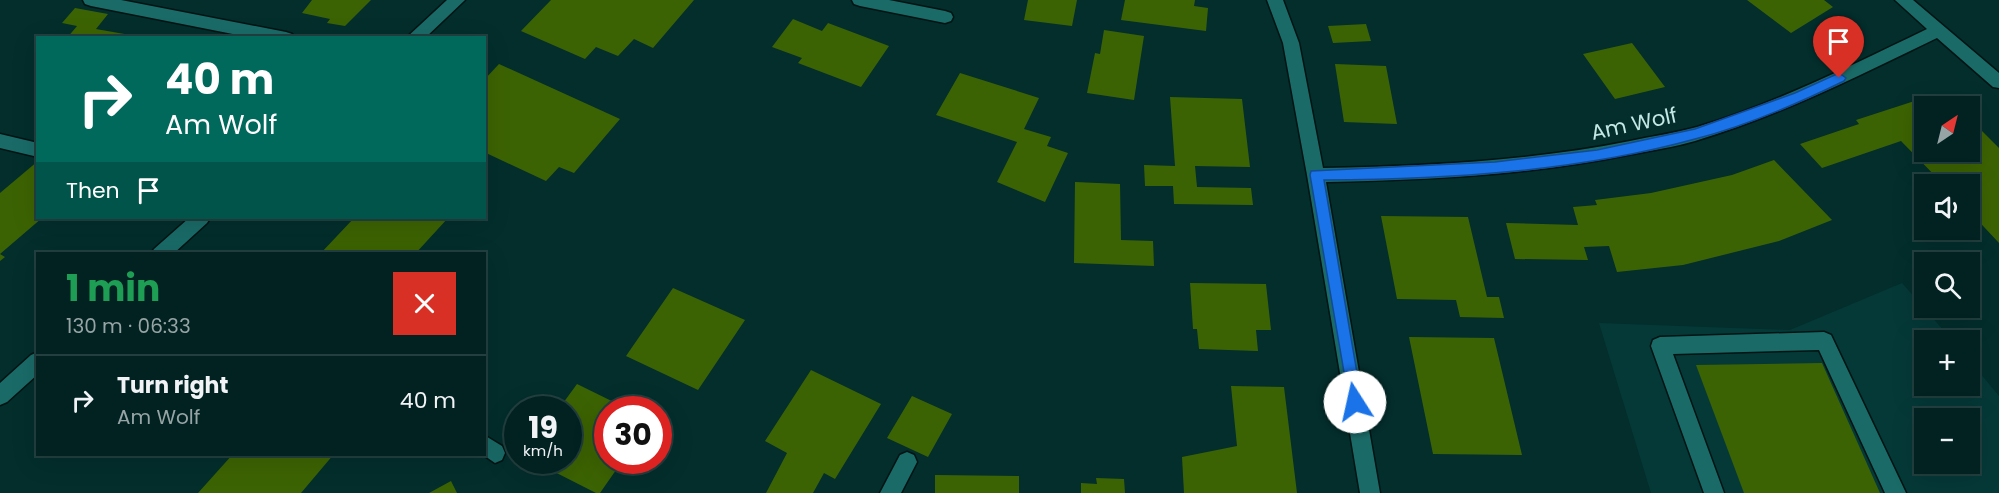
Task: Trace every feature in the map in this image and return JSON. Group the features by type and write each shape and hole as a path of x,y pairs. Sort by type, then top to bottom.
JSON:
{"street":[{"path":"91,0 276,36"},
{"path":"416,36 457,0"},
{"path":"860,0 945,17"},
{"path":"1275,0 1291,44 1316,175 1370,493"},
{"path":"1903,0 1999,82"},
{"name":"Am Wolf","path":"1316,175 1376,174 1506,166 1597,155 1695,134 1800,97 1939,30"},
{"path":"0,141 36,150"},
{"path":"162,252 200,219"},
{"path":"1714,493 1660,346 1824,341 1896,493"},
{"path":"0,396 36,363"},
{"path":"890,493 907,462"}],"shaded area":[{"path":"1902,283 1914,297 1914,318 1933,318 1943,330 1914,330 1914,396 1980,396 1980,373 1999,396 1999,493 1651,493 1599,323 1790,330"}],"building":[{"path":"312,0 371,0 345,26 327,23 330,19 302,13"},
{"path":"551,0 694,0 653,48 634,39 618,56 596,47 585,59 521,31"},
{"path":"1028,0 1077,0 1072,26 1024,20"},
{"path":"1125,0 1195,0 1194,6 1208,8 1206,31 1121,20"},
{"path":"1747,0 1824,0 1833,7 1791,33"},
{"path":"75,8 108,14 96,29 130,35 69,36 77,26 62,23"},
{"path":"793,19 822,31 828,23 889,46 861,87 798,63 802,58 772,47"},
{"path":"1366,24 1371,41 1333,43 1328,26"},
{"path":"1104,30 1144,36 1134,100 1087,93 1095,53 1100,54"},
{"path":"1632,43 1665,87 1615,99 1583,54"},
{"path":"499,64 620,119 574,173 559,167 546,181 486,153 486,78"},
{"path":"1335,64 1386,66 1397,124 1344,122"},
{"path":"960,73 1039,98 1024,129 1051,137 1047,146 1068,153 1045,202 997,182 1017,142 936,115"},
{"path":"1170,97 1242,99 1250,167 1195,166 1197,187 1251,188 1253,205 1174,204 1173,186 1145,186 1144,165 1175,166"},
{"path":"1914,101 1914,154 1901,141 1822,168 1800,144 1859,124 1856,120"},
{"path":"1980,129 1999,148 1999,243 1980,223 1980,174 1933,174 1922,162 1980,162"},
{"path":"1774,160 1832,220 1779,241 1683,265 1617,272 1609,246 1584,247 1588,260 1515,259 1506,223 1578,225 1573,207 1597,205 1595,200 1651,193 1732,175"},
{"path":"36,163 36,219 41,219 0,254 0,193"},
{"path":"1075,182 1120,184 1121,240 1153,241 1154,266 1074,263"},
{"path":"1381,216 1468,217 1487,297 1499,297 1504,318 1460,317 1456,300 1397,299"},
{"path":"353,219 447,219 417,252 322,252"},
{"path":"1190,283 1266,284 1271,330 1256,330 1258,351 1199,349 1197,329 1193,329"},
{"path":"673,288 745,320 698,390 626,356"},
{"path":"1409,337 1494,338 1522,455 1433,454"},
{"path":"1822,363 1880,493 1744,493 1696,365"},
{"path":"811,370 881,404 835,479 824,473 813,493 766,493 787,453 765,441"},
{"path":"577,384 601,396 594,396 594,474 613,474 600,493 559,474 582,474 582,396 568,396"},
{"path":"1231,386 1284,387 1297,493 1184,493 1182,457 1237,446"},
{"path":"912,396 952,414 928,457 887,438"},
{"path":"231,456 332,456 301,493 198,493"},
{"path":"935,475 1019,476 1019,493 935,493"},
{"path":"1096,478 1124,479 1125,493 1081,493 1081,483 1097,484"},
{"path":"451,481 457,493 429,493"}],"route":[{"path":"1355,402 1316,175 1495,167 1597,155 1695,134 1800,97 1839,78"}]}
